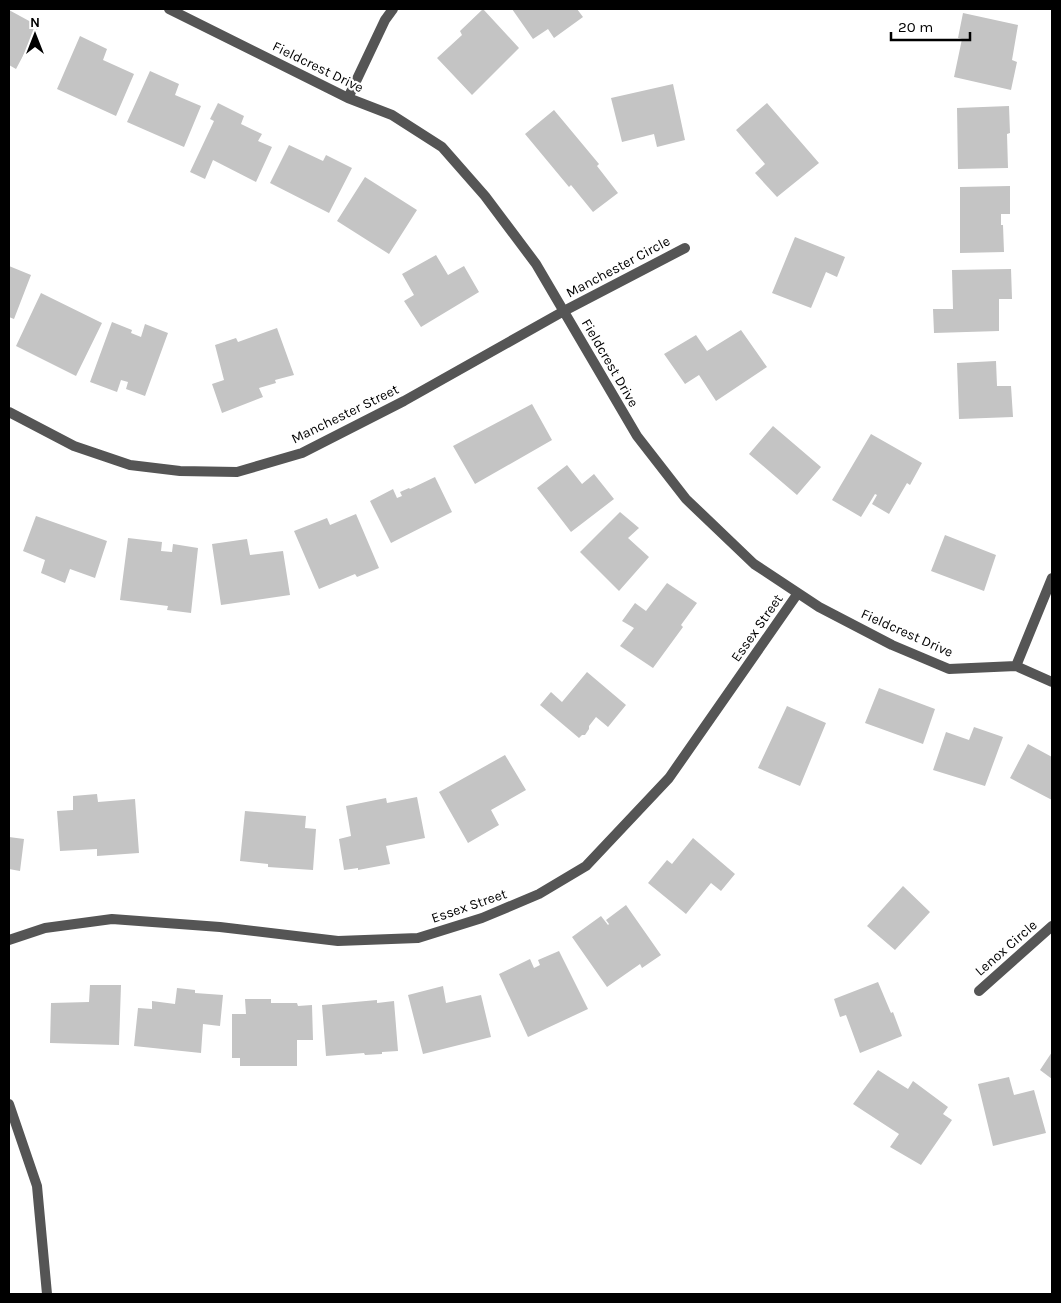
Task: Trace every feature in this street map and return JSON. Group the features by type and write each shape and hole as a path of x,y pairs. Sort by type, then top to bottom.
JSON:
{"street":[{"name":"Fieldcrest Drive","path":"169,9 348,98 392,115 442,147 485,196 536,264 637,436 686,499 754,564 819,607 892,645 949,669 1016,666 1052,682"},
{"path":"348,98 392,9"},
{"name":"Manchester Circle","path":"564,311 685,248"},
{"name":"Manchester Street","path":"9,412 74,446 130,465 180,471 237,472 302,452 404,401 564,311"},
{"path":"1016,666 1052,578"},
{"name":"Essex Street","path":"9,940 45,928 112,919 220,926 338,941 418,938 482,918 539,894 586,866 669,778 798,593"},
{"name":"Lenox Circle","path":"979,991 1052,926"},
{"path":"9,1104 37,1186 47,1294"}],"building":[{"path":"483,9 519,48 472,95 437,58 462,35 460,31"},
{"path":"512,9 577,9 583,17 554,38 548,29 533,39"},
{"path":"9,10 31,22 32,20 40,24 16,69 9,65"},
{"path":"963,13 1018,25 1012,60 1017,62 1011,90 954,77 962,39 958,38"},
{"path":"80,36 107,49 103,60 134,74 116,116 57,89"},
{"path":"150,71 179,84 175,95 201,106 184,147 127,122"},
{"path":"673,84 685,140 657,147 654,134 622,142 611,98"},
{"path":"218,103 244,116 241,124 262,134 258,141 272,147 256,182 213,160 205,179 190,172 214,121 210,119"},
{"path":"767,103 819,163 777,197 755,173 765,164 736,130"},
{"path":"1009,106 1010,133 1007,134 1008,168 958,169 957,108"},
{"path":"554,110 599,164 597,166 618,193 593,212 571,185 569,187 525,134"},
{"path":"289,145 323,161 326,155 352,168 329,213 270,183"},
{"path":"365,177 417,210 389,254 337,221"},
{"path":"1010,186 1010,214 1001,214 1004,252 960,253 960,187"},
{"path":"795,237 845,257 837,277 826,272 811,308 772,293"},
{"path":"436,255 448,275 464,266 479,292 421,327 404,301 414,295 402,274"},
{"path":"9,266 31,275 14,319 9,317"},
{"path":"1011,269 1012,299 999,299 999,331 934,333 933,309 953,309 952,270"},
{"path":"41,293 102,323 76,376 16,346"},
{"path":"112,322 132,330 131,333 141,337 145,324 168,333 145,396 126,389 128,382 121,380 117,392 90,382"},
{"path":"277,328 294,375 275,380 276,383 259,388 263,397 222,413 212,384 224,380 215,345 236,338 238,342"},
{"path":"741,330 767,367 716,401 699,375 685,384 664,354 696,335 707,351"},
{"path":"996,361 997,386 1011,386 1013,417 959,419 957,363"},
{"path":"532,404 552,440 475,484 453,446"},
{"path":"773,426 821,467 797,495 749,454"},
{"path":"871,434 922,463 910,485 907,483 889,514 872,504 877,495 875,494 861,517 832,500"},
{"path":"567,465 582,484 594,474 614,499 571,532 537,488"},
{"path":"435,477 452,512 391,543 370,501 393,489 397,498 402,496 400,492"},
{"path":"620,512 639,528 628,538 649,557 619,591 580,552"},
{"path":"356,514 379,568 357,577 355,574 319,589 294,531 327,518 330,525"},
{"path":"36,516 107,541 95,578 70,569 65,583 41,573 45,560 23,551"},
{"path":"945,535 996,555 984,591 931,571"},
{"path":"128,538 162,542 161,551 172,552 173,544 198,548 191,613 167,610 168,606 120,600"},
{"path":"247,539 250,555 283,551 290,595 221,605 212,544"},
{"path":"667,583 697,603 681,625 683,627 653,668 620,646 634,628 622,621 635,603 646,611"},
{"path":"587,672 626,705 608,727 596,717 585,735 579,738 540,705 551,692 562,702"},
{"path":"879,688 935,709 923,744 865,723"},
{"path":"787,706 826,723 800,786 758,768"},
{"path":"974,727 1003,737 985,786 933,770 946,732 969,740"},
{"path":"1028,744 1052,757 1052,800 1010,778"},
{"path":"505,755 526,790 491,810 499,825 468,843 439,792"},
{"path":"97,794 98,802 135,799 139,853 97,856 97,849 60,851 57,811 73,810 73,796"},
{"path":"417,797 425,838 386,846 390,864 358,870 358,868 344,870 339,839 351,836 346,806 386,798 387,803"},
{"path":"245,811 306,816 305,828 316,829 313,870 268,867 268,864 240,861"},
{"path":"9,837 24,839 20,871 9,869"},
{"path":"693,838 735,874 721,891 711,883 686,914 648,883 667,860 672,864"},
{"path":"903,886 930,912 895,950 867,926"},
{"path":"626,905 661,955 642,968 640,964 607,987 572,937 601,916 608,925 606,920"},
{"path":"559,951 588,1009 528,1037 499,974 530,959 534,968 540,965 538,960"},
{"path":"878,982 891,1013 893,1012 902,1036 860,1053 846,1015 840,1017 834,999"},
{"path":"90,985 121,985 119,1045 50,1043 51,1003 89,1002"},
{"path":"443,986 446,1003 481,995 491,1037 423,1054 408,995"},
{"path":"177,988 195,990 195,993 223,995 220,1026 203,1024 201,1053 134,1046 138,1008 152,1009 152,1001 175,1004"},
{"path":"245,999 271,999 271,1003 297,1003 298,1006 312,1005 313,1040 297,1040 297,1066 240,1066 240,1058 232,1058 232,1014 246,1014"},
{"path":"377,1000 377,1003 394,1001 398,1051 382,1052 382,1054 365,1055 364,1053 326,1056 322,1005"},
{"path":"1052,1052 1052,1079 1040,1070"},
{"path":"878,1070 908,1089 913,1081 948,1107 943,1114 952,1120 921,1165 890,1147 899,1134 853,1104"},
{"path":"1009,1077 1014,1095 1034,1090 1046,1133 993,1146 978,1084"}]}
